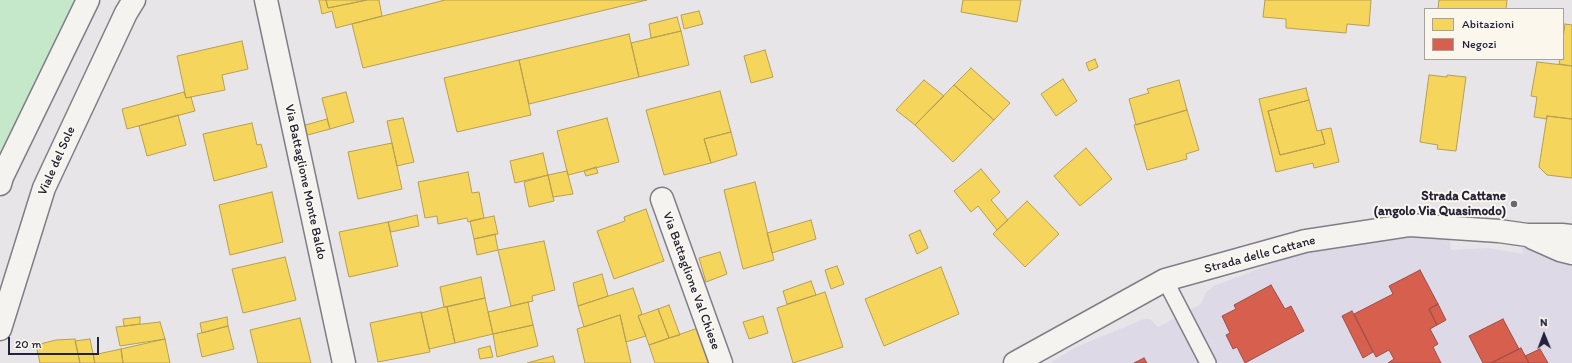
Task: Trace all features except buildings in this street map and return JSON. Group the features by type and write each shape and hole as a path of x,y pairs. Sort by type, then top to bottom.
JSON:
{"street":[{"path":"0,184 2,177 88,0"},
{"name":"Viale del Sole","path":"0,329 44,188 126,13 134,0"},
{"name":"Via Battaglione Monte Baldo","path":"266,0 344,363"},
{"name":"Via Battaglione Val Chiese","path":"662,199 720,363"},
{"name":"Strada delle Cattane","path":"1014,363 1165,280 1305,241 1410,225 1499,231 1527,236 1572,236"},
{"name":"Strada delle Cattane","path":"1527,236 1560,250 1572,253"}],"lane":[{"path":"1165,280 1208,363"}],"shaded area":[{"path":"1427,235 1449,236 1451,250 1488,248 1524,254 1520,245 1572,255 1572,363 1050,363 1074,348 1144,319 1150,319 1158,327 1201,304 1206,292 1214,286 1308,250"}],"green space":[{"path":"0,0 88,0 0,177"}],"place":[{"name":"Strada Cattane (angolo Via Quasimodo)","path":"1514,204"}]}
